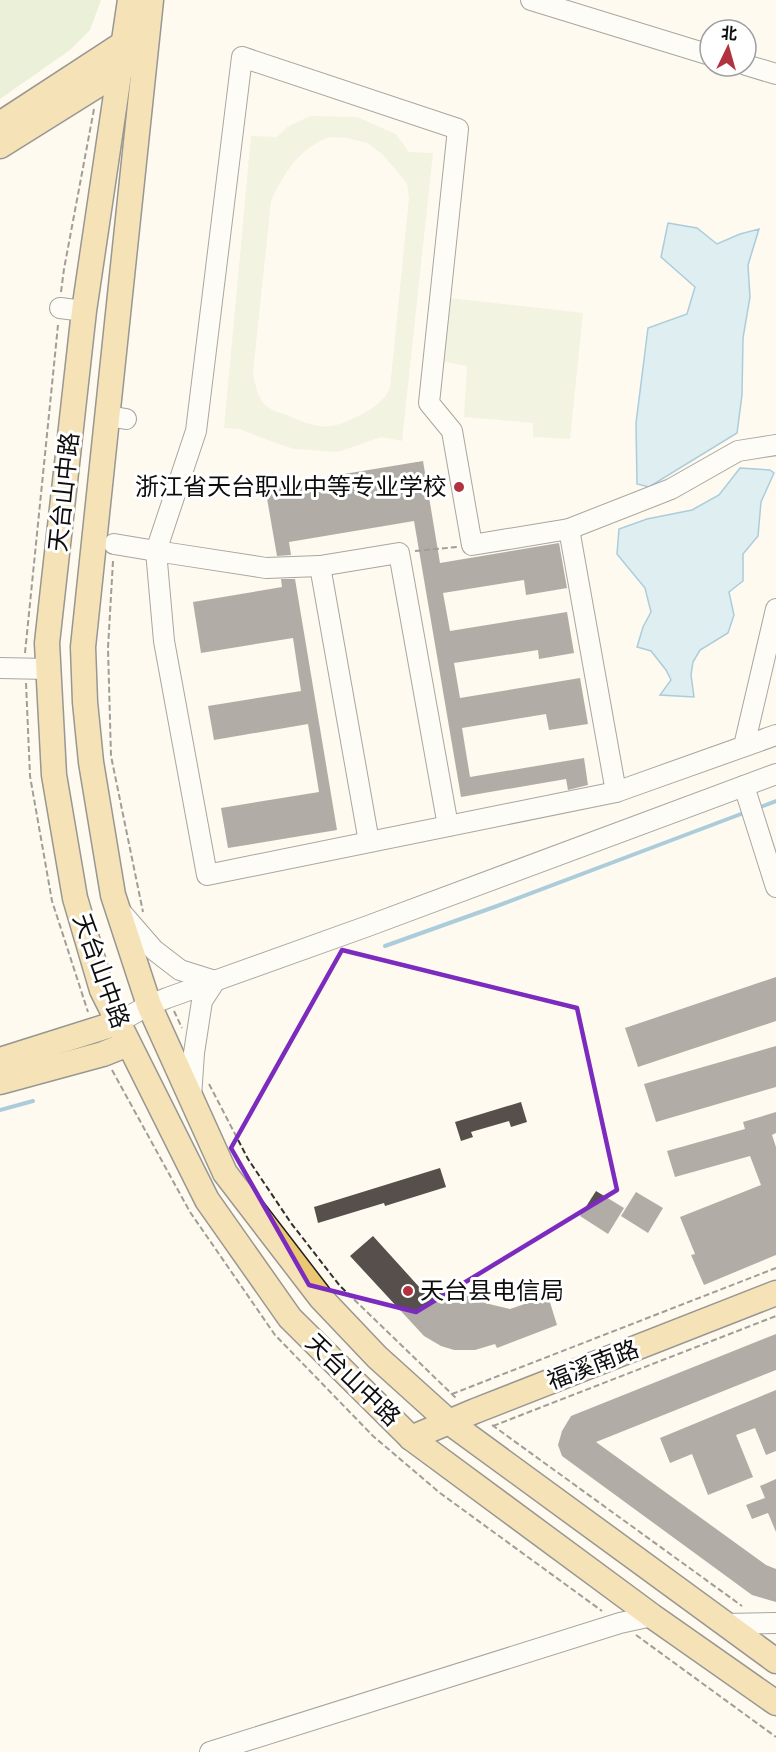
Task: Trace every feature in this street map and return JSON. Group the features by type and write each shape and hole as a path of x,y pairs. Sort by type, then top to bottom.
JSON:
{"main road":[{"name":"天台山中路","path":"130,0 84,311 47,643 37,669 75,898 102,990 111,1038 207,1200 290,1318 411,1438 652,1616 776,1703"},
{"name":"天台山中路","path":"151,0 117,418 83,647 85,702 91,762 117,908 158,1001 191,1098 225,1173 321,1298 377,1357 449,1422 776,1661"},
{"path":"0,124 124,43"},
{"path":"0,146 120,71"},
{"path":"0,1060 111,1038"},
{"path":"0,1082 111,1038"},
{"name":"福溪南路","path":"411,1438 776,1293"}],"street":[{"path":"531,0 698,51"},
{"path":"776,445 738,451 671,489 569,529 472,545 452,431 429,403 458,129 242,57 196,431 156,551 164,641 207,875 616,792 776,735"},
{"path":"758,69 776,74"},
{"path":"60,308 84,311"},
{"path":"569,529 616,792"},
{"path":"114,544 266,568 320,566 399,553 448,826"},
{"path":"320,566 369,842"},
{"path":"744,746 772,640 776,609"},
{"path":"0,668 37,669"},
{"path":"111,1038 158,1001 776,774"},
{"path":"744,786 776,887"},
{"path":"117,908 154,950 180,970 215,981"},
{"path":"191,1098 194,1053 202,1001 215,981"},
{"path":"210,1752 620,1623 652,1616"},
{"path":"724,1624 770,1623"}],"path":[{"path":"98,85 64,269 25,643 37,669 30,776 52,901 190,1212 275,1335 373,1436 440,1493 776,1737"},
{"path":"114,544 108,648 111,756 143,915"},
{"path":"399,553 472,545"},
{"path":"158,1001 194,1053 248,1159 291,1223 340,1286 451,1394 770,1623"},
{"path":"451,1394 776,1268"},
{"path":"493,1426 776,1316"}],"highlighted area":[{"path":"342,950 577,1008 617,1190 416,1312 309,1285 231,1148"}],"green space":[{"path":"0,0 101,0 90,30 70,50 0,99"},
{"path":"310,116 357,117 396,134 409,152 433,153 402,441 381,437 338,452 294,449 240,429 224,428 251,136 277,137 287,127","holes":["330,137 367,143 382,154 407,183 409,198 390,388 381,401 370,410 340,424 317,426 266,406 258,393 253,373 271,201 287,171 310,147"]},
{"path":"449,298 583,313 570,439 533,437 533,423 464,417 467,366 440,361"}],"water":[{"path":"668,223 697,228 717,244 759,229 748,265 750,297 743,338 742,395 737,433 649,487 637,484 636,423 648,328 687,314 695,287 661,257"},
{"path":"740,468 770,470 774,473 761,502 758,536 743,554 743,581 729,592 734,615 728,633 700,650 693,662 691,675 694,697 660,695 671,680 651,651 637,647 643,627 651,612 645,588 617,554 619,529 647,519 692,510 719,495"}],"building":[{"path":"423,461 440,563 559,543 567,588 526,595 524,580 443,593 450,631 567,612 574,653 539,659 538,650 454,663 460,698 580,678 588,724 549,730 546,714 462,728 470,777 584,758 588,785 568,790 566,779 461,797 414,521 289,542 291,555 277,556 265,487"},
{"path":"281,579 295,579 337,830 228,848 221,808 319,792 308,724 214,740 208,706 301,691 293,638 201,653 193,602 282,587"},
{"path":"776,977 776,1021 638,1067 625,1028"},
{"path":"776,1046 776,1087 656,1122 644,1084"},
{"path":"521,1102 527,1122 511,1127 509,1121 471,1132 473,1137 461,1141 455,1122"},
{"path":"776,1112 776,1133 772,1135 776,1147 776,1255 704,1285 691,1255 695,1254 680,1217 761,1185 750,1156 675,1177 667,1151 745,1129 743,1122"},
{"path":"440,1168 446,1187 318,1223 314,1207"},
{"path":"596,1191 624,1208 608,1234 580,1216"},
{"path":"636,1192 663,1208 648,1233 621,1216"},
{"name":"天台县电信局","path":"373,1236 421,1289 445,1294 454,1289 480,1294 485,1303 510,1309 548,1296 557,1325 497,1348 495,1344 475,1350 454,1350 441,1346 424,1336 350,1256"},
{"path":"776,1334 776,1370 596,1442 766,1565 776,1569 776,1602 752,1595 562,1456 558,1445 562,1431 571,1416"},
{"path":"776,1390 776,1451 766,1455 755,1428 736,1435 753,1477 708,1495 692,1454 670,1463 660,1438"},
{"path":"776,1479 776,1532 768,1513 752,1519 746,1505 765,1498 760,1486"}],"waterway":[{"path":"763,806 776,801"},
{"path":"385,946 741,814"},
{"path":"0,1110 33,1101"}],"place":[{"name":"浙江省天台职业中等专业学校","path":"459,487"},
{"name":"天台县电信局","path":"408,1291"}]}
